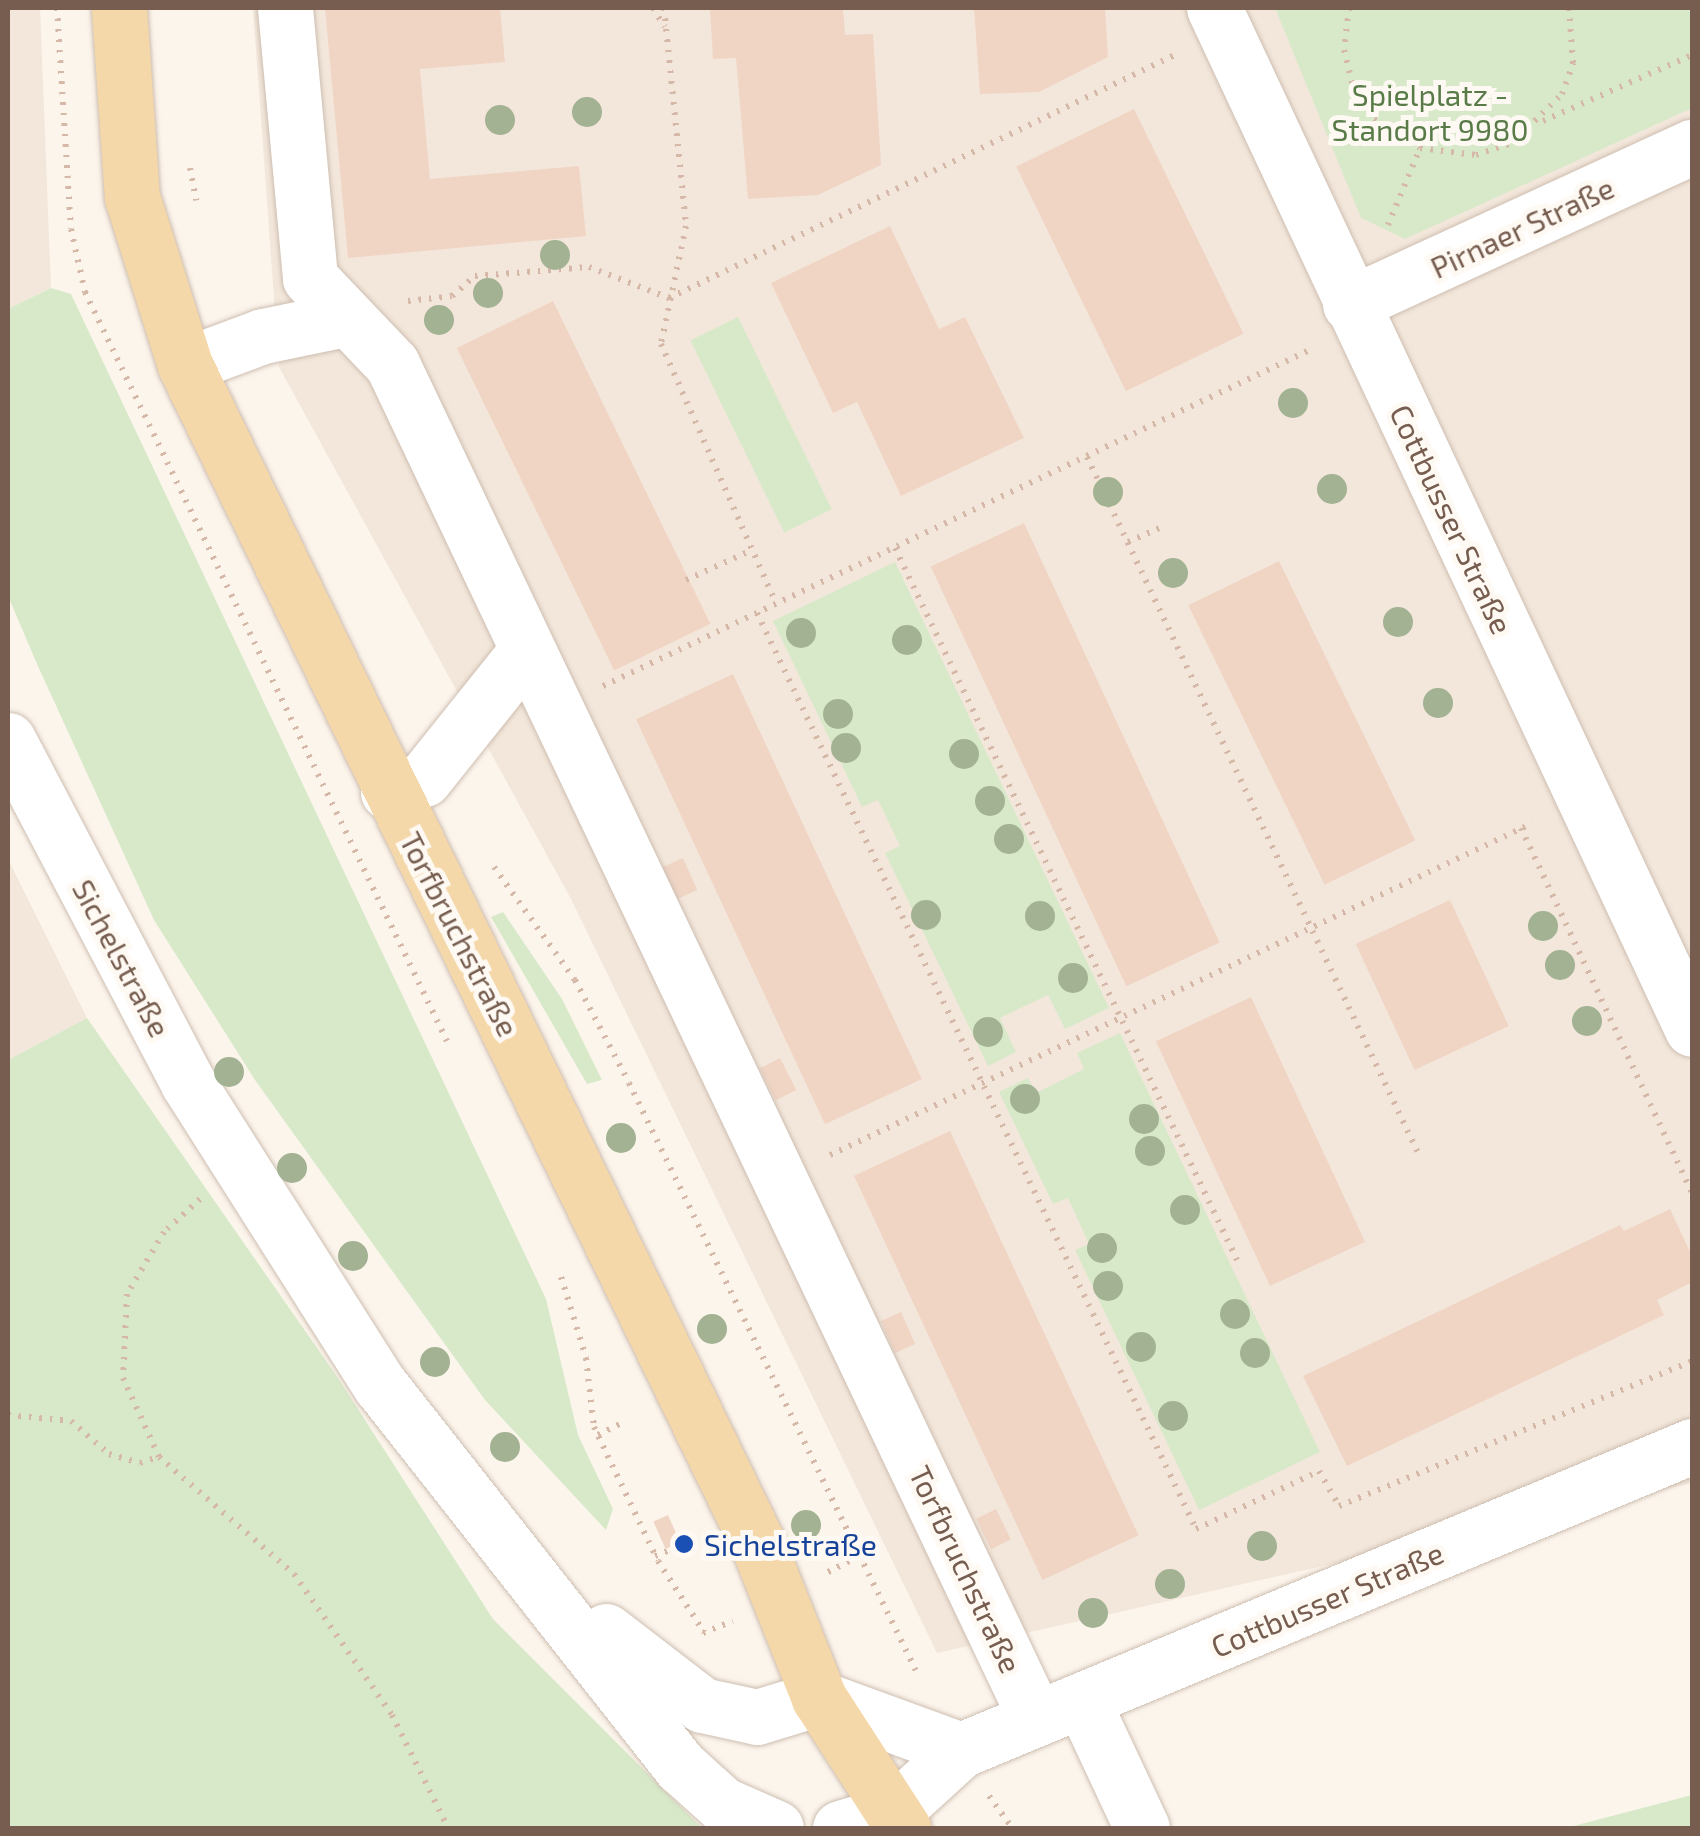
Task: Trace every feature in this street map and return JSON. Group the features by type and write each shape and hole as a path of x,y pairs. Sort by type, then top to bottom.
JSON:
{"main road":[{"name":"Torfbruchstraße","path":"119,8 132,197 185,365 388,792 752,1532 820,1698 898,1820"}],"street":[{"name":"Torfbruchstraße","path":"285,8 310,278 392,364 780,1179 1059,1710 1142,1828"},
{"name":"Cottbusser Straße","path":"1218,20 1692,1029"},
{"name":"Pirnaer Straße","path":"1355,315 1692,147"},
{"path":"185,365 263,336 345,319"},
{"path":"388,792 424,779 527,650"},
{"name":"Sichelstraße","path":"8,740 238,1165 380,1385 681,1766 722,1804 776,1828"},
{"name":"Cottbusser Straße","path":"898,1820 961,1750 1692,1446"},
{"name":"Sichelstraße","path":"522,1562 702,1705 757,1717 820,1698"},
{"path":"820,1698 961,1750"},
{"path":"840,1828 898,1820"}],"path":[{"path":"652,8 666,28"},
{"path":"664,8 686,226 661,344 776,604"},
{"path":"1349,8 1344,50 1353,87 1374,118 1403,141 1438,154 1476,155 1542,121 1692,55"},
{"path":"1542,121 1572,63 1569,8"},
{"path":"345,319 452,296 474,276 589,266 669,298 1218,20"},
{"path":"188,159 199,210"},
{"path":"554,709 1087,457 1355,315"},
{"path":"1087,457 1420,1157"},
{"path":"1128,542 1159,528"},
{"path":"896,548 1237,1260"},
{"path":"686,580 752,550"},
{"path":"757,613 979,1084 1196,1529 1319,1471 1339,1506 1692,1361"},
{"path":"780,1179 1585,800"},
{"path":"1521,828 1692,1194"},
{"name":"Torfbruchstraße","path":"485,853 575,980 620,1066 855,1558 928,1693"},
{"path":"238,1165 164,1232 127,1294 123,1378 159,1458 294,1574 392,1715 448,1828"},
{"path":"8,1415 72,1421 109,1454 140,1463 159,1458"},
{"path":"598,1435 625,1421"},
{"path":"655,1556 684,1544"},
{"path":"819,1578 855,1558"},
{"path":"704,1633 740,1618"},
{"path":"994,1804 1012,1828"}],"shaded area":[{"path":"8,8 40,8 51,288 8,309"},
{"path":"253,8 1692,8 1692,1483 937,1653 571,899 279,367"},
{"path":"8,859 87,1018 8,1060"}],"green space":[{"name":"Spielplatz - Standort 9980","path":"1275,8 1692,8 1692,108 1405,239 1361,218"},
{"path":"51,288 71,294 546,1299 578,1435 613,1509 606,1530 485,1400 255,1080 154,920 37,664 8,596 8,309"},
{"path":"738,317 832,509 784,533 690,340"},
{"path":"895,562 1109,1008 1065,1029 1048,995 1000,1018 1016,1052 988,1066 885,853 900,846 878,800 862,807 773,621"},
{"path":"503,912 562,999 602,1080 587,1084 491,917"},
{"path":"87,1018 338,1378 493,1619 702,1828 8,1828 8,1060"},
{"path":"1120,1033 1320,1452 1199,1510 1075,1250 1089,1244 1068,1198 1053,1204 999,1092 1028,1078 1036,1093 1084,1069 1077,1053"},
{"path":"1692,1795 1692,1828 1566,1828"}],"building":[{"path":"325,8 500,8 505,62 420,69 430,179 579,166 586,236 348,258"},
{"path":"710,8 843,8 845,35 873,34 881,165 818,195 748,199 736,58 713,59"},
{"path":"974,8 1105,8 1108,57 1039,92 980,94"},
{"path":"1134,109 1244,334 1126,391 1016,166"},
{"path":"890,226 939,329 965,317 1024,438 901,496 857,402 833,413 771,283"},
{"path":"553,301 710,624 614,671 457,348"},
{"path":"1024,523 1220,943 1126,986 931,567"},
{"path":"1279,561 1415,841 1325,885 1188,605"},
{"path":"733,674 922,1079 825,1124 636,719"},
{"path":"683,858 697,890 677,899 663,867"},
{"path":"1450,900 1509,1026 1414,1070 1356,944"},
{"path":"1251,997 1365,1242 1270,1286 1156,1041"},
{"path":"780,1058 796,1090 776,1101 760,1068"},
{"path":"950,1131 1138,1535 1042,1580 854,1176"},
{"path":"1670,1209 1692,1256 1692,1282 1657,1300 1664,1315 1347,1466 1303,1376 1620,1225 1624,1231"},
{"path":"901,1312 915,1344 895,1353 881,1321"},
{"path":"996,1509 1011,1540 991,1549 976,1519"},
{"path":"668,1515 680,1542 666,1549 653,1522"}],"place":[{"name":"Sichelstraße","path":"684,1544"}]}
